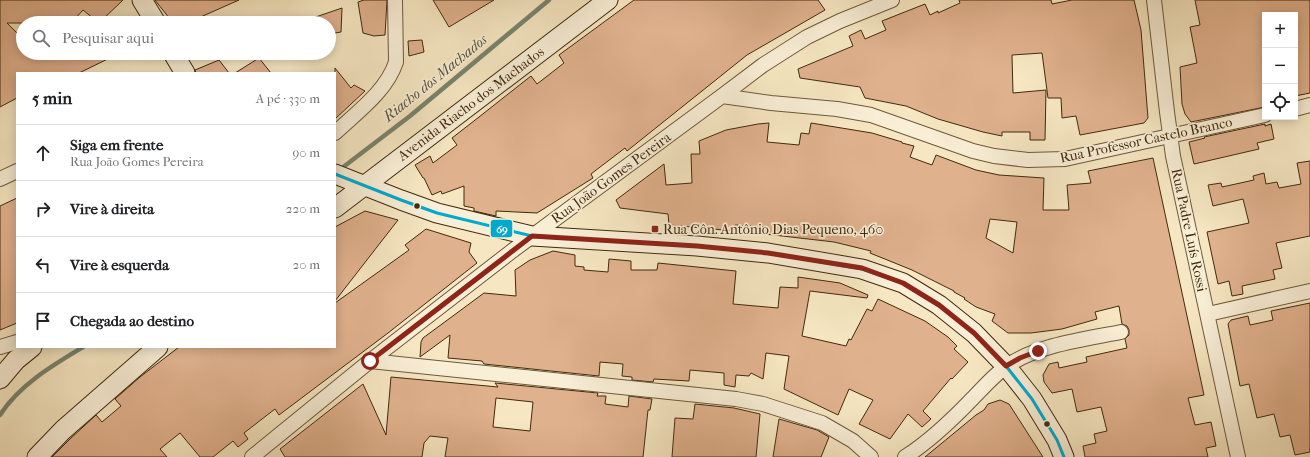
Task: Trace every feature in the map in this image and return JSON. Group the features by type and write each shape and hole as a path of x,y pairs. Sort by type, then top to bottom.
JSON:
{"street":[{"path":"142,0 152,16"},
{"path":"336,132 379,90 393,72 396,62 395,0"},
{"name":"Avenida Riacho dos Machados","path":"336,207 608,0"},
{"name":"Rua João Gomes Pereira","path":"252,457 370,361 532,236 763,64 807,37 840,21 892,0"},
{"name":"Rua Padre Luís Rossi","path":"1154,0 1170,136 1238,457"},
{"path":"177,60 184,72"},
{"name":"Rua Professor Castelo Branco","path":"722,96 771,103 837,109 871,115 973,151 994,156 1028,160 1065,159 1262,116"},
{"path":"1298,108 1310,106"},
{"path":"0,179 16,171"},
{"path":"339,176 437,213 532,236 697,246 768,253 862,268 903,283 939,305 974,333 1006,366 1032,399 1057,440 1064,457"},
{"path":"1208,314 1310,291"},
{"path":"905,457 945,427 1006,366 1020,358 1038,351 1121,332"},
{"path":"0,347 16,342"},
{"path":"0,379 16,360 31,348"},
{"path":"37,457 63,430 157,348"},
{"path":"370,361 736,398 762,404 822,423 853,441 871,457"}],"building":[{"path":"0,0 123,0 106,16 90,16 83,10 77,16 16,16 16,23 7,23 16,32 16,60 106,60 81,72 16,72 16,99 0,107"},
{"path":"155,0 239,0 203,16 168,16"},
{"path":"364,0 387,0 385,35 374,36 363,33 358,2"},
{"path":"433,0 494,0 449,27"},
{"path":"634,0 818,0 825,10 747,55 627,151 625,148 591,174 593,178 537,213 496,211 496,216 474,211 474,208 464,206 464,186 442,194 441,191 432,195 424,178 415,165 430,156 433,163 457,145 452,138 531,76 537,84 564,63 559,55"},
{"path":"959,0 1051,0 1052,4 1072,0 1134,0 1141,30 1148,118 1144,123 1080,135 1076,116 1062,118 1061,98 1048,98 1042,53 1012,55 1013,93 1046,90 1045,140 1030,140 1030,132 1002,132 1002,136 983,132 938,119 906,106 865,98 860,87 800,78 798,69 853,46 849,36 861,30 865,39 886,30 882,21 925,4 930,15 938,11 938,13 960,3"},
{"path":"1195,0 1310,0 1310,93 1298,95 1298,12 1262,12 1262,108 1191,122 1185,114 1182,104 1180,67 1197,63 1190,27 1200,25"},
{"path":"342,8 341,32 336,33 336,16 319,16"},
{"path":"422,40 424,52 409,56 408,41"},
{"path":"219,60 228,72 196,72 195,70"},
{"path":"256,60 261,60 270,72 237,72"},
{"path":"335,68 351,88 354,85 365,91 336,118 336,72"},
{"path":"769,123 767,142 799,145 801,133 809,134 811,123 872,133 914,146 910,157 932,165 936,155 976,170 999,175 1044,178 1043,210 1069,210 1067,185 1091,183 1088,171 1153,158 1204,395 1188,398 1195,425 1211,422 1216,446 1206,448 1208,457 1085,457 1083,446 1096,443 1094,434 1107,431 1101,407 1077,412 1072,389 1052,393 1044,382 1043,375 1049,364 1058,362 1059,368 1087,362 1086,357 1127,348 1125,339 1129,335 1129,330 1127,326 1122,324 1119,306 1095,312 1097,319 1062,329 1031,333 1008,333 992,321 995,314 976,307 954,291 912,270 870,253 871,251 834,242 765,234 765,227 735,225 735,231 669,225 668,214 620,208 616,200 664,164 666,185 692,183 691,154 700,154 699,141 726,130","holes":["990,219 1017,222 1013,253 986,238"]},
{"path":"1265,124 1265,126 1271,124 1274,139 1257,143 1259,149 1194,164 1189,142 1205,138 1204,137"},
{"path":"1310,161 1310,236 1276,243 1282,268 1273,270 1275,279 1242,286 1243,294 1232,296 1229,281 1218,284 1207,232 1249,223 1243,199 1213,206 1208,185 1221,183 1222,187 1254,180 1253,176 1264,173 1266,184 1277,182 1279,188 1301,184 1297,163"},
{"path":"16,198 16,323 0,330 0,206"},
{"path":"365,211 398,220 336,300 336,226"},
{"path":"426,229 471,243 469,252 477,263 388,333 279,415 275,409 244,433 248,439 238,447 233,441 213,457 200,457 180,433 160,449 167,457 52,457 96,415 102,422 121,406 115,399 140,377 178,348 336,348 336,302 409,250 405,245"},
{"path":"553,251 575,255 575,266 584,267 584,270 608,272 609,259 631,261 631,270 657,270 658,263 736,271 733,304 778,308 780,287 798,288 798,277 840,283 868,295 867,298 810,291 802,336 846,346 849,339 851,340 867,309 872,311 878,299 925,321 948,337 957,346 954,349 968,362 952,379 951,378 923,411 931,419 922,427 908,414 890,439 859,424 873,400 849,389 838,415 784,389 789,356 766,353 763,379 751,373 749,376 736,375 735,387 724,385 724,373 690,370 689,381 654,379 653,382 632,380 632,377 622,376 623,364 600,362 599,376 484,364 482,361 448,358 450,335 420,357 421,342 423,338 484,293 516,296 515,270 530,260"},
{"path":"1310,303 1310,452 1295,455 1290,435 1280,437 1274,414 1257,418 1249,384 1240,386 1228,324 1231,320 1248,316 1250,325 1273,320 1271,311"},
{"path":"391,377 498,387 495,383 598,393 597,396 606,396 605,404 628,407 629,396 652,399 650,410 648,410 643,457 445,457 448,438 430,436 424,443 422,457 285,457 280,449 363,384 386,435","holes":["496,398 533,402 530,431 493,427"]},
{"path":"1000,400 1009,404 1043,457 925,457 984,410 988,404"},
{"path":"695,404 734,408 760,414 756,457 672,457 675,418 693,419"},
{"path":"779,419 817,430 829,437 821,457 773,457"}],"waterway":[{"name":"Riacho dos Machados","path":"338,171 410,116 549,0"},
{"name":"Riacho dos Machados","path":"0,415 17,394 37,376 81,348"}],"transit line":[{"name":"69","path":"336,174 437,213 532,236 697,246 768,253 862,269 903,283 939,305 974,333 1006,366 1032,399 1057,440 1064,457"}],"place":[{"name":"Rua Côn. Antônio Dias Pequeno, 460","path":"655,229"}],"route":[{"path":"370,361 532,236 697,246 768,253 862,268 903,283 939,305 974,333 1006,366 1020,358 1038,351"}]}
